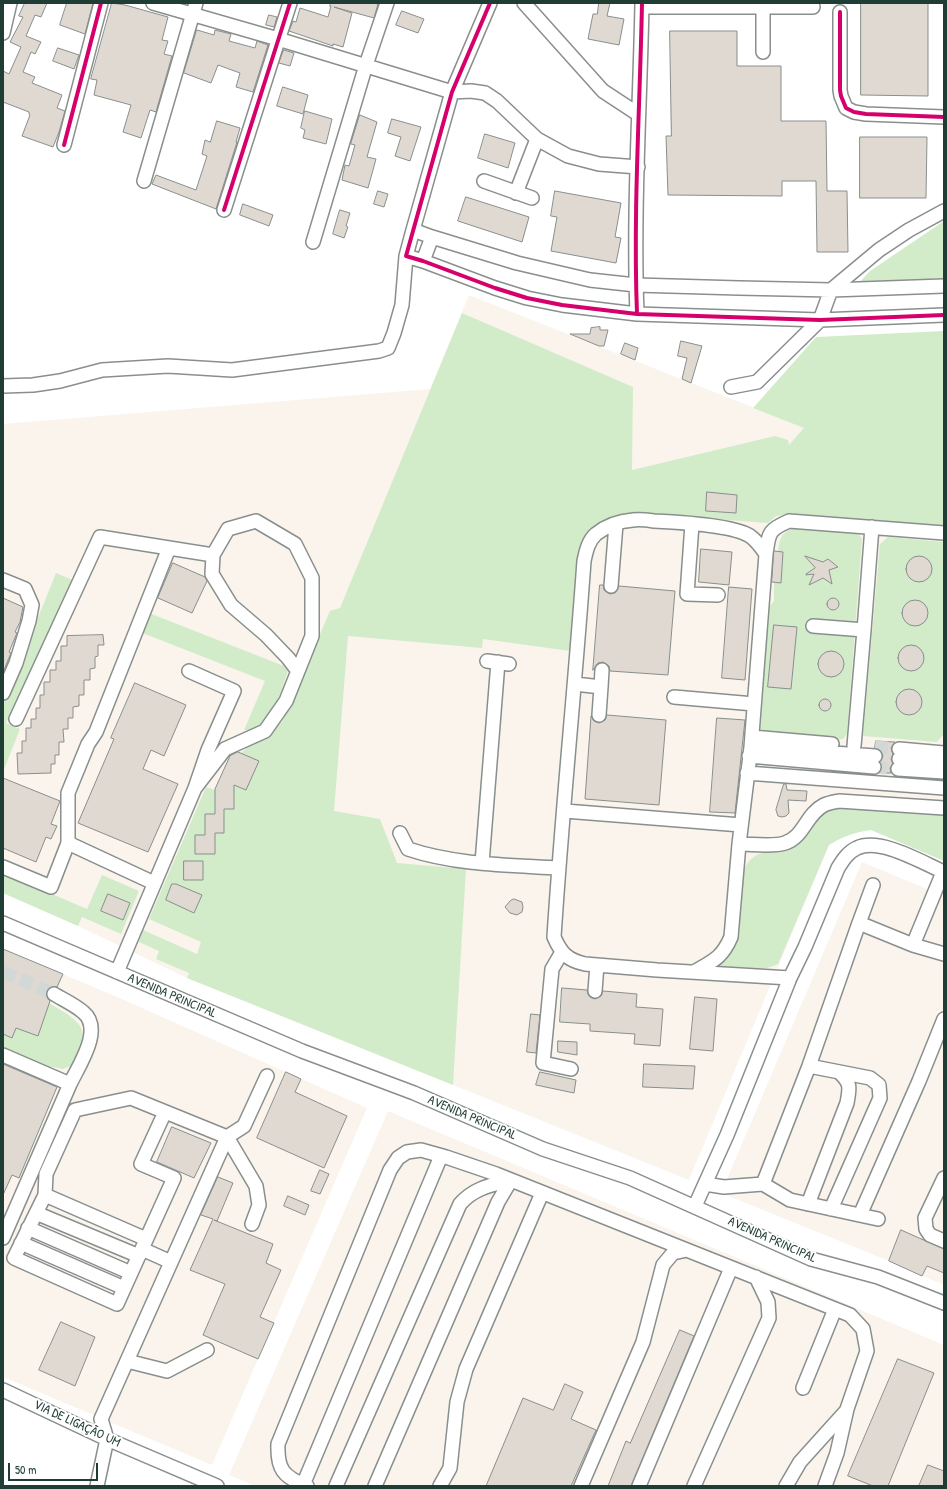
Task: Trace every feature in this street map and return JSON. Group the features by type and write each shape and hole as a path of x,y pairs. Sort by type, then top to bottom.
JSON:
{"street":[{"path":"3,33 10,3"},
{"path":"64,145 101,3"},
{"path":"152,3 194,9 278,39 452,92 471,90 485,93 497,102 537,139 568,156 599,164 638,167"},
{"path":"224,210 290,3"},
{"path":"313,242 366,65 387,3"},
{"path":"3,386 33,385 53,382 102,370 168,366 232,370 379,351 388,348 402,305 406,256 452,92 490,3"},
{"path":"524,3 603,91 638,114"},
{"path":"637,314 638,114 642,5 813,7"},
{"path":"763,6 763,52"},
{"path":"144,181 194,9"},
{"path":"840,12 840,90 846,108 866,114 944,117"},
{"path":"516,193 537,139"},
{"path":"484,181 532,198"},
{"path":"731,387 757,382 820,320 831,290 878,250 909,230 944,211"},
{"path":"413,230 432,238 556,273 590,280 636,285 831,290 944,286"},
{"path":"423,261 432,238"},
{"path":"406,256 527,298 562,305 637,314 820,320 944,315"},
{"path":"766,554 758,543 749,535 735,530 692,524 633,520 603,529 594,536 587,548 584,561 565,811 558,868 554,937 558,947 574,962 597,965 790,978"},
{"path":"195,788 225,749 265,731 286,701 298,671 312,636 312,578 295,544 256,521 228,529 213,555 212,574 231,605 266,635 298,671"},
{"path":"694,972 715,960 725,950 731,937 741,825 751,747 766,554 769,534 778,526 788,521 944,533"},
{"path":"611,586 616,524"},
{"path":"692,524 687,594 718,596"},
{"path":"854,746 872,527"},
{"path":"16,718 100,537 213,555"},
{"path":"3,867 51,887 68,843 68,793 88,744 96,732 169,548"},
{"path":"3,580 25,589 32,605 29,621 16,663 3,693"},
{"path":"813,626 864,630"},
{"path":"482,863 498,662"},
{"path":"599,715 602,670"},
{"path":"117,972 195,788 208,750 234,691 189,671"},
{"path":"575,684 601,687"},
{"path":"674,697 754,704"},
{"path":"854,746 875,757 751,747 854,746"},
{"path":"899,759 944,753"},
{"path":"899,759 944,762"},
{"path":"899,759 944,772"},
{"path":"747,773 944,788"},
{"path":"739,844 775,845 786,843 799,835 810,816 817,809 825,804 839,801 944,808"},
{"path":"565,811 741,825"},
{"path":"400,833 408,849 466,862 558,868"},
{"path":"68,843 154,883"},
{"path":"695,1206 727,1136 790,978 838,868 850,852 859,847 869,845 881,846 944,872 913,945"},
{"path":"763,1184 808,1066 872,885"},
{"name":"AVENIDA PRINCIPAL","path":"3,923 302,1052 414,1093 543,1149 630,1178 811,1259 878,1277 944,1303"},
{"path":"859,923 913,945 944,954"},
{"path":"562,952 552,969 543,1063 571,1069"},
{"path":"595,990 597,965"},
{"path":"3,1238 90,1041 93,1027 85,1013 54,994"},
{"path":"860,1215 919,1081 944,1019"},
{"path":"3,1055 70,1084"},
{"path":"808,1066 870,1078 878,1085 880,1098 830,1209"},
{"path":"808,1204 847,1103 849,1089 846,1079 838,1072"},
{"path":"97,1486 107,1438 101,1419 227,1137 244,1126 267,1076"},
{"path":"165,1112 141,1164 174,1178 117,1304 14,1258 45,1195 46,1174 75,1110 131,1098 227,1137 256,1186 259,1205 252,1224"},
{"path":"441,1156 305,1485 295,1481 283,1472 277,1459 278,1444 390,1170 398,1158 407,1152 421,1150 441,1156 511,1180 850,1315 863,1329 867,1350 847,1410 837,1454 825,1486"},
{"path":"944,1178 925,1218 926,1229 930,1235 944,1241"},
{"path":"336,1486 460,1204 468,1195 481,1188 511,1180"},
{"path":"375,1486 498,1202 511,1180"},
{"path":"705,1184 724,1188 763,1184 790,1200 878,1219"},
{"path":"440,1486 450,1468 457,1402 466,1369 542,1193"},
{"path":"45,1195 142,1248 171,1262"},
{"path":"36,1213 142,1248"},
{"path":"28,1228 131,1273"},
{"path":"21,1243 124,1288"},
{"path":"581,1486 643,1342 663,1265 673,1253 687,1250"},
{"path":"639,1486 731,1268"},
{"path":"694,1486 769,1318 768,1302 756,1278"},
{"path":"803,1388 834,1309"},
{"path":"127,1361 167,1371 207,1350"},
{"name":"VIA DE LIGAÇÃO UM","path":"3,1390 107,1438 217,1486"},
{"path":"786,1486 800,1462 847,1410"}],"shaded area":[{"path":"469,295 944,483 944,861 871,830 861,831 841,837 829,845 689,1180 187,978 78,926 3,893 3,424 430,389"},
{"path":"862,862 944,896 944,1285 889,1261 721,1193"},
{"path":"3,949 115,996 367,1108 212,1465 3,1377"},
{"path":"388,1111 944,1345 944,1486 255,1486 229,1475"}],"green space":[{"path":"944,221 944,278 858,284 870,271"},
{"path":"462,313 633,387 632,470 775,436 788,440 789,445 804,428 753,408 816,337 944,331 944,526 788,514 776,516 768,523 633,513 610,518 589,532 578,555 570,651 483,639 482,648 348,636 334,811 380,819 397,863 466,869 453,1085 187,978 189,973 156,959 159,951 139,942 143,930 197,954 201,942 149,919 206,787 215,790 233,749 241,753 282,722 330,611 340,608"},
{"path":"793,528 853,531 858,533 862,539 847,734 843,739 836,740 766,735 759,727 768,608 774,601 774,583 781,583 783,553 778,552 780,540 785,532"},
{"path":"888,537 944,542 944,724 943,735 937,742 863,736 880,544"},
{"path":"56,573 75,581 6,723 20,729 3,772 3,705"},
{"path":"149,613 289,668 280,694 267,719 254,729 244,730 265,681 140,632"},
{"path":"843,808 944,815 944,861 871,830 849,835 829,845 778,964 771,967 756,969 718,967 727,959 739,935 744,869 750,861 755,856 766,852 785,851 792,848 803,839 819,817 824,813 830,810"},
{"path":"3,873 87,909 102,875 139,891 121,934 82,917 78,926 3,893"},
{"path":"49,1003 71,1017 80,1026 83,1032 80,1048 73,1065 63,1069 48,1066 3,1047 3,1034 12,1038 16,1028 38,1036"}],"building":[{"path":"25,3 47,3 41,17 35,15 26,36 41,42 35,54 31,52 23,72 35,77 32,83 62,95 57,108 65,111 53,147 22,136 30,115 29,112 3,102 3,71 9,74 21,47 10,42 23,17 19,16"},
{"path":"67,3 93,3 85,34 60,25"},
{"path":"112,3 125,5 168,17 162,40 168,41 164,54 172,56 156,112 150,110 141,138 123,132 131,105 94,95 97,80 91,79"},
{"path":"331,3 378,4 374,18 334,7 352,13 343,47 333,44 333,46 289,31 293,21 296,22 300,8 328,17"},
{"path":"599,3 610,3 607,16 624,19 619,45 588,39 593,14 597,14"},
{"path":"861,3 928,3 928,96 861,95"},
{"path":"402,11 424,19 418,33 396,25"},
{"path":"269,15 277,17 274,27 266,25"},
{"path":"197,30 214,35 215,30 231,34 229,41 255,48 257,41 268,45 253,92 236,87 240,73 218,65 211,83 184,73"},
{"path":"670,31 737,31 737,66 781,66 781,121 826,121 827,191 847,191 848,252 817,252 816,181 782,181 782,196 668,195 666,136 671,136"},
{"path":"58,48 79,55 74,69 53,61"},
{"path":"284,50 294,53 290,66 279,63"},
{"path":"283,87 308,95 303,114 277,106"},
{"path":"305,111 332,119 326,144 303,138 305,130 301,128"},
{"path":"360,115 377,122 367,157 376,159 368,188 342,180 345,165 349,166 355,145 351,144"},
{"path":"392,119 421,127 410,161 395,156 401,137 388,133"},
{"path":"217,121 240,128 216,209 152,184 156,175 196,190 207,156 202,154 205,140 210,142"},
{"path":"485,134 515,143 508,168 478,158"},
{"path":"860,137 927,137 926,198 860,198"},
{"path":"378,191 388,194 384,207 374,204"},
{"path":"555,191 621,203 615,237 621,238 616,263 551,251 557,217 551,216"},
{"path":"466,197 529,217 522,242 458,221"},
{"path":"243,204 273,215 269,226 240,215"},
{"path":"340,210 350,213 346,226 348,227 344,238 333,234"},
{"path":"600,327 600,330 608,330 604,346 599,346 570,334 590,334 591,328"},
{"path":"681,341 702,346 691,383 682,379 687,358 678,356"},
{"path":"625,343 638,348 635,360 621,354"},
{"path":"707,492 737,495 736,513 706,511"},
{"path":"701,549 732,552 729,585 699,582"},
{"path":"774,551 783,552 781,583 772,582"},
{"path":"805,556 823,562 828,559 838,567 829,570 832,584 823,578 809,585 814,574 806,574 815,568"},
{"path":"919,556 928,560 932,569 928,578 919,582 910,578 906,569 910,560"},
{"path":"173,563 205,577 207,581 192,613 158,598"},
{"path":"600,585 603,585 604,590 610,594 615,593 619,586 675,591 668,675 610,671 609,666 603,662 598,663 593,670"},
{"path":"729,587 752,589 745,680 722,678"},
{"path":"3,598 23,607 20,622 15,632 17,633 9,652 11,653 3,673"},
{"path":"831,598 835,598 839,604 835,610 831,610 827,606 827,602"},
{"path":"915,600 924,604 928,613 924,622 915,626 906,622 902,613 906,604"},
{"path":"774,625 797,627 791,689 768,687"},
{"path":"103,635 104,645 98,645 98,656 95,657 95,668 90,669 90,680 84,680 84,695 79,695 79,706 73,707 73,718 68,718 68,729 63,729 64,742 59,742 59,755 55,755 55,764 51,764 51,773 18,774 17,753 22,753 22,741 26,741 26,728 31,728 31,719 36,719 36,708 40,708 40,695 44,695 44,682 50,682 50,670 56,670 56,661 61,661 61,646 67,646 67,636"},
{"path":"911,645 920,649 924,658 920,667 911,671 902,667 898,658 902,649"},
{"path":"831,651 840,655 844,664 840,673 831,677 822,673 818,664 822,655"},
{"path":"135,683 186,705 164,756 151,750 143,769 178,784 148,852 78,823 114,739 111,738"},
{"path":"909,689 918,693 922,702 918,711 909,715 900,711 896,702 900,693"},
{"path":"823,699 827,699 831,705 827,711 823,711 819,707 819,703"},
{"path":"607,715 666,720 659,805 585,799 591,716 594,721 599,723 605,720"},
{"path":"717,718 745,720 735,813 710,812"},
{"path":"876,741 895,742 891,748 893,754 891,759 893,763 890,768 891,773 879,773 882,767 880,762 883,756 880,750 875,748"},
{"path":"238,752 259,761 246,790 234,785 234,809 224,809 224,833 215,833 215,854 195,854 195,835 205,835 205,814 215,814 215,789 230,756"},
{"path":"3,778 60,801 51,824 57,826 51,839 46,837 36,862 3,848"},
{"path":"784,784 786,784 787,790 807,791 806,801 788,800 789,813 782,817 778,816 776,810"},
{"path":"184,861 203,861 203,880 184,880"},
{"path":"172,884 176,884 202,895 194,913 166,900"},
{"path":"108,894 130,903 123,920 101,911"},
{"path":"514,899 522,902 523,907 522,912 517,915 510,913 505,907"},
{"path":"3,949 63,974 57,987 50,987 47,990 47,998 50,1001 38,1036 16,1028 12,1038 3,1034"},
{"path":"562,988 587,990 590,997 595,999 601,996 603,991 637,994 636,1007 663,1009 660,1046 634,1044 635,1034 590,1031 590,1024 560,1022"},
{"path":"695,997 717,999 713,1051 690,1049"},
{"path":"531,1014 540,1015 536,1053 527,1052"},
{"path":"558,1041 577,1042 577,1055 558,1052"},
{"path":"3,1064 57,1087 19,1178 12,1175 3,1195"},
{"path":"644,1064 695,1066 693,1089 643,1087"},
{"path":"286,1072 301,1079 295,1092 347,1116 324,1168 257,1138"},
{"path":"540,1072 576,1080 574,1093 536,1085"},
{"path":"172,1127 211,1143 194,1178 157,1162"},
{"path":"320,1170 329,1174 320,1194 311,1191"},
{"path":"218,1177 233,1183 217,1221 214,1220 273,1244 266,1263 281,1270 260,1317 274,1323 258,1359 203,1335 225,1284 190,1270 213,1219 201,1215"},
{"path":"288,1196 309,1205 305,1215 284,1206"},
{"path":"901,1230 944,1249 944,1273 927,1266 922,1276 889,1261"},
{"path":"61,1322 95,1337 75,1386 39,1370"},
{"path":"680,1330 694,1336 631,1486 608,1486 626,1441 630,1443"},
{"path":"898,1359 934,1373 888,1486 873,1486 848,1476"},
{"path":"565,1384 583,1392 571,1419 596,1430 571,1486 486,1486 523,1398 553,1410"},
{"path":"928,1465 944,1471 944,1486 919,1486"}],"tunnel":[{"path":"875,747 899,749"},
{"path":"874,767 898,769"},
{"path":"3,972 54,994"}],"cycle path":[{"path":"64,145 101,3"},
{"path":"224,210 290,3"},
{"path":"490,3 452,92 406,256 527,298 562,305 637,314 820,320 944,315"},
{"path":"637,314 636,198 642,3"},
{"path":"840,12 840,90 846,108 854,112 866,114 944,117"}]}
